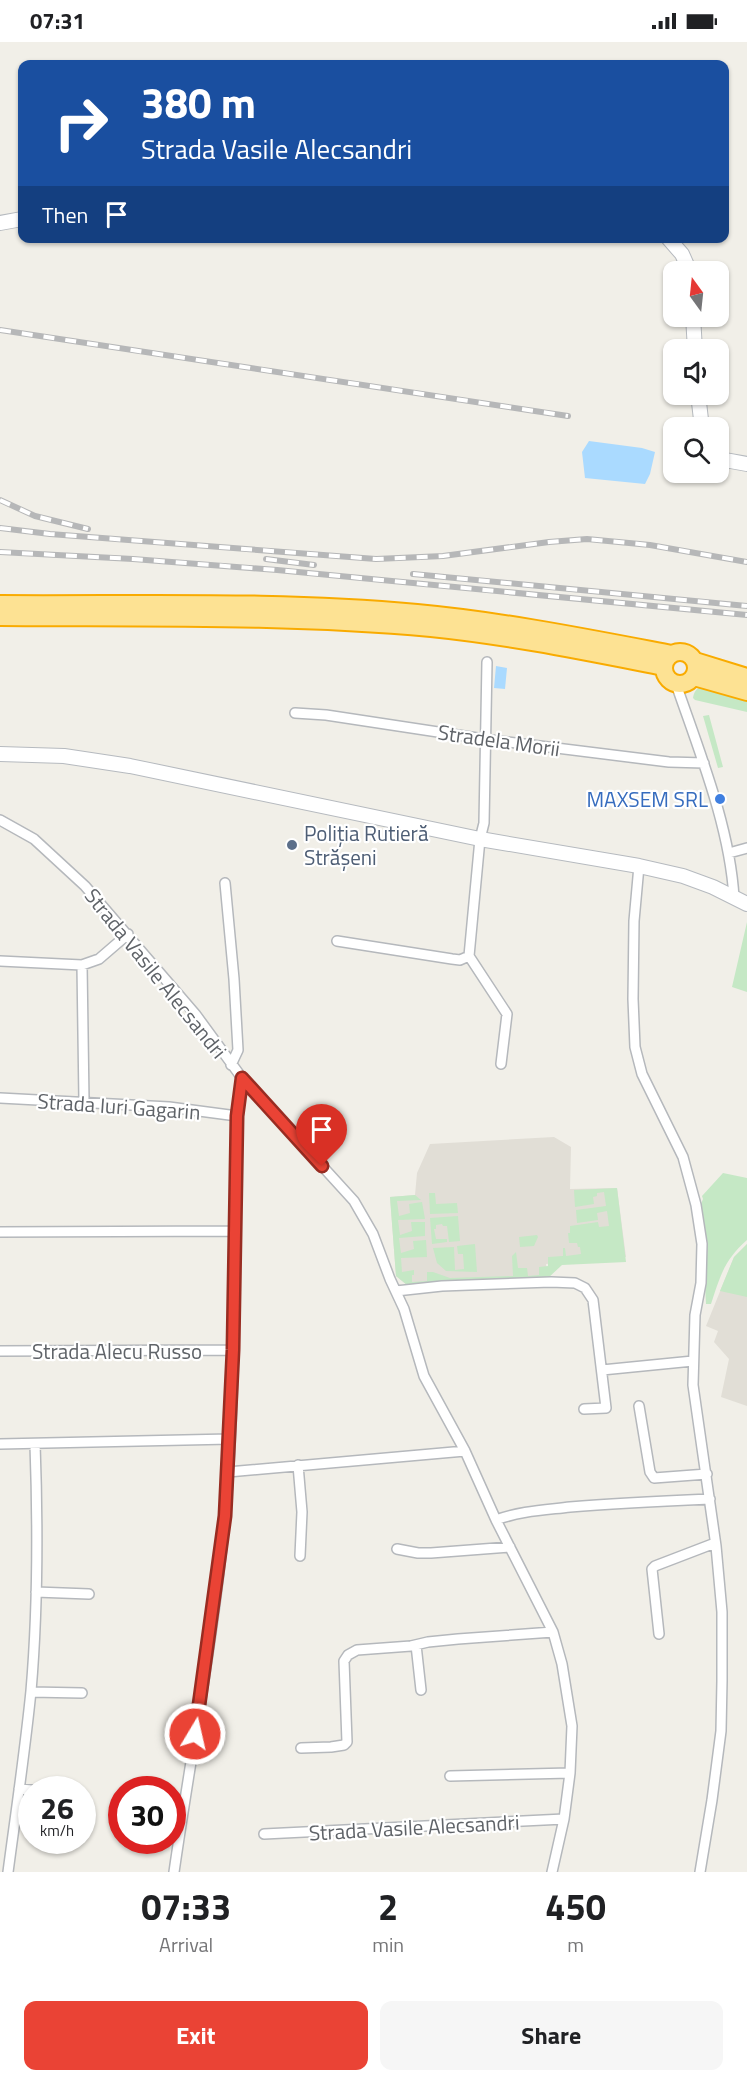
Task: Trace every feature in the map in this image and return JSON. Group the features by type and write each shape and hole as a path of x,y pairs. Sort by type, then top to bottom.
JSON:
{"highway":[{"path":"0,604 319,606 417,613 507,623 631,646 668,661"},
{"path":"0,617 254,618 338,621 432,628 668,661 683,652 692,657 695,669 686,683 676,684 667,678 668,661"},
{"path":"695,669 747,677"},
{"path":"695,669 747,692"}],"street":[{"path":"0,223 18,220"},
{"path":"672,243 685,261"},
{"path":"729,461 747,464"},
{"path":"487,662 484,823 480,839 469,956 505,1007 507,1014 501,1064"},
{"path":"676,684 704,763 729,853 734,898"},
{"name":"Stradela Morii","path":"295,713 326,715 484,739 669,762 704,763"},
{"path":"0,754 64,756 130,766 480,839 639,866 683,876 713,887 747,904"},
{"name":"Strada Vasile Alecsandri","path":"0,820 34,839 85,886 196,1015 242,1078 354,1201 373,1234 404,1309 424,1376 465,1450 496,1520 553,1632 562,1664 572,1726 570,1773 564,1819 552,1872"},
{"path":"729,853 747,848"},
{"path":"639,866 633,921 635,1047 642,1074 683,1157 696,1205 702,1244 702,1283 695,1315 693,1385 710,1499 722,1612 721,1731 700,1872"},
{"path":"225,884 238,1050 231,1065"},
{"path":"0,961 82,965 99,959 128,934"},
{"path":"337,941 460,960 469,956"},
{"path":"82,965 84,1101"},
{"path":"174,1872 225,1516 233,1350 237,1116 242,1078"},
{"name":"Strada Iuri Gagarin","path":"0,1098 170,1107 237,1116"},
{"path":"0,1232 234,1231"},
{"path":"396,1291 551,1282 575,1283 585,1288 593,1300 606,1408 584,1409"},
{"name":"Strada Alecu Russo","path":"0,1351 233,1350"},
{"path":"602,1370 693,1361"},
{"path":"639,1406 650,1472 654,1478 706,1474"},
{"path":"0,1444 230,1439"},
{"path":"21,1776 31,1692 36,1592 35,1444"},
{"path":"228,1473 465,1450"},
{"path":"298,1465 302,1512 300,1556"},
{"path":"496,1520 510,1515 570,1507 710,1499"},
{"path":"659,1635 652,1569 715,1543"},
{"path":"397,1549 418,1554 510,1547"},
{"path":"36,1592 89,1594"},
{"path":"301,1748 331,1747 344,1745 346,1742 344,1661 348,1655 357,1650 553,1632"},
{"path":"416,1645 420,1690"},
{"path":"31,1692 82,1693"},
{"path":"450,1776 570,1773"},
{"path":"8,1872 18,1797"},
{"name":"Strada Vasile Alecsandri","path":"264,1834 564,1819"}],"shaded area":[{"path":"554,1137 571,1147 570,1189 617,1188 626,1257 546,1264 547,1279 407,1285 396,1276 390,1197 415,1195 417,1173 430,1144"},
{"path":"747,1244 747,1406 721,1397 729,1359 714,1342 718,1331 706,1326 734,1257"}],"green space":[{"path":"702,687 747,699 747,712 695,700 693,698 695,692"},
{"path":"709,715 723,767 718,768 703,716"},
{"path":"747,922 747,992 732,987"},
{"path":"723,1173 747,1178 747,1240 728,1262 711,1304 706,1304 702,1196"},
{"path":"617,1188 626,1262 562,1265 547,1279 407,1285 396,1276 390,1197 415,1195 421,1200 397,1201 399,1216 410,1213 409,1204 422,1202 425,1219 398,1220 400,1235 412,1231 411,1222 425,1222 425,1236 399,1238 401,1253 414,1249 413,1241 426,1240 427,1257 401,1258 402,1272 414,1270 412,1282 427,1281 427,1272 450,1278 513,1276 512,1256 516,1252 518,1268 527,1268 528,1276 539,1275 539,1267 548,1266 548,1257 563,1256 563,1248 565,1248 566,1256 581,1254 577,1243 569,1243 570,1226 598,1222 599,1227 609,1226 607,1211 597,1213 598,1220 577,1223 576,1210 606,1206 604,1192 597,1193 597,1196 593,1197 594,1204 575,1207 574,1190"},
{"path":"429,1193 435,1193 436,1204 457,1203 458,1213 430,1214"},
{"path":"458,1216 460,1241 449,1242 447,1226 442,1224 436,1225 434,1229 436,1239 447,1239 447,1242 432,1244 430,1218"},
{"path":"537,1235 534,1246 520,1247 519,1237"},
{"path":"475,1244 477,1272 446,1271 437,1263 433,1248 454,1247 455,1270 464,1269 463,1254 458,1254 457,1246"},
{"path":"747,1244 747,1297 720,1291 734,1257"}],"water":[{"path":"589,441 642,448 655,452 645,484 585,478 582,452"},
{"path":"496,666 507,668 505,689 494,688"}],"railway":[{"path":"0,330 568,416"},
{"path":"0,500 35,516 88,529"},
{"path":"0,528 50,534 376,559 443,556 587,539 650,545 747,562"},
{"path":"0,552 277,570 747,615"},
{"path":"266,559 314,565"},
{"path":"413,574 747,606"}],"place":[{"name":"MAXSEM SRL","path":"720,799"},
{"name":"Poliția Rutieră Strășeni","path":"292,845"}],"route":[{"path":"195,1734 225,1516 233,1350 237,1116 242,1078 322,1166"}]}
